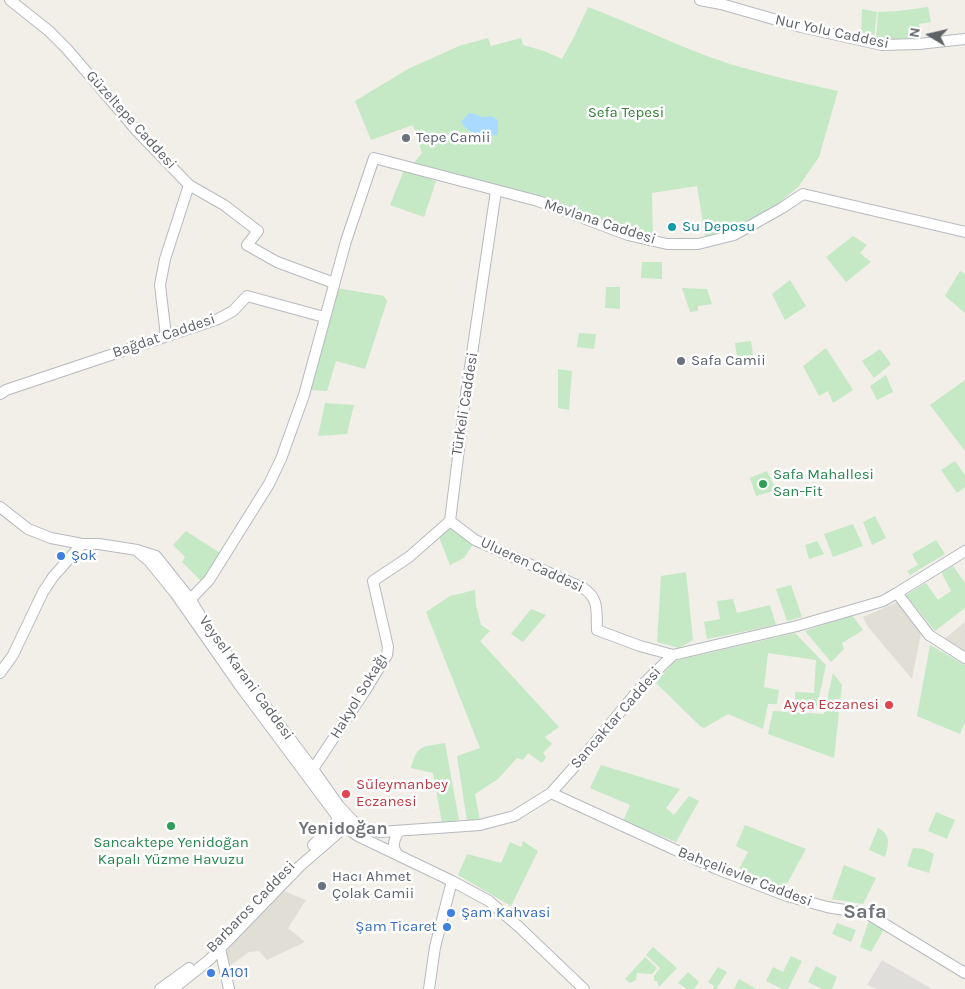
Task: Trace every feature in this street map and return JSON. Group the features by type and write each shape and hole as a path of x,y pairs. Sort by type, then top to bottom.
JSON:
{"street":[{"name":"Güzeltepe Caddesi","path":"10,0 49,30 137,131 189,185 224,205 258,231 247,245 277,262 334,283"},
{"name":"Nur Yolu Caddesi","path":"700,0 882,46 965,40"},
{"name":"Mevlana Caddesi","path":"334,283 374,158 538,201 628,234 667,244 698,244 734,235 803,194 965,232"},
{"path":"166,336 160,285 165,259 189,185"},
{"name":"Türkeli Caddesi","path":"450,521 465,401 496,191"},
{"path":"188,603 209,580 269,484 282,459 304,395 334,283"},
{"name":"Bağdat Caddesi","path":"0,394 6,390 218,319 233,311 247,296 324,318"},
{"name":"Veysel Karani Caddesi","path":"0,507 28,530 51,538 82,544 99,544 137,550 156,556 310,772 339,806 344,821"},
{"name":"Hakyol Sokağı","path":"310,772 387,655 388,647 373,581 409,557 450,521"},
{"name":"Ulueren Caddesi","path":"450,521 475,540 591,593 595,601 597,630 640,646 672,655"},
{"path":"0,673 13,655 43,592 53,577 82,544"},
{"name":"Sancaktar Caddesi","path":"380,832 480,824 514,816 551,793 645,682 672,655 797,626 883,601 965,551"},
{"path":"898,593 929,635 965,658"},
{"name":"Veysel Karani Caddesi","path":"310,772 329,806 344,821"},
{"name":"Bahçelievler Caddesi","path":"551,793 718,869 787,896 827,907 868,914 965,973"},
{"path":"329,806 331,823 328,837 358,836 452,881 489,902 518,926 584,989"},
{"path":"344,821 380,832 383,841 380,844 375,843"},
{"path":"344,821 358,836"},
{"name":"Barbaros Caddesi","path":"160,989 218,946 316,851 344,821"},
{"path":"399,831 395,838 394,847 396,853 400,856"},
{"path":"428,989 435,947 452,881"},
{"path":"218,946 229,989"},
{"name":"Barbaros Caddesi","path":"173,989 209,960 218,946"}],"shaded area":[{"path":"898,602 921,633 912,679 868,627 863,617"},
{"path":"965,622 965,656 941,642"},
{"path":"284,891 306,900 288,928 305,942 267,960 259,951 249,952 227,968 224,951"},
{"path":"882,960 932,989 877,989 867,985"}],"green space":[{"name":"Sefa Tepesi","path":"588,7 730,64 838,91 819,157 799,186 770,211 706,241 697,186 652,193 653,239 412,165 422,153 413,125 371,140 355,101 408,69 459,46 488,38 491,46 521,38 523,45 562,59"},
{"path":"928,7 931,22 919,24 921,39 902,42 876,38 878,12"},
{"path":"862,9 877,12 874,38 861,35"},
{"path":"404,170 436,181 424,217 390,205"},
{"path":"853,236 867,245 860,253 871,262 846,282 826,257"},
{"path":"642,262 662,262 662,279 641,278"},
{"path":"960,271 965,274 965,313 945,296"},
{"path":"790,280 806,306 785,320 772,294"},
{"path":"606,287 620,287 620,309 605,308"},
{"path":"336,288 384,296 387,301 365,369 336,361 327,391 311,390"},
{"path":"682,288 707,289 712,304 698,306 698,311 690,312"},
{"path":"579,333 596,334 594,349 577,347"},
{"path":"751,341 753,355 737,357 735,343"},
{"path":"826,348 853,390 833,403 828,391 819,396 803,366"},
{"path":"880,349 891,364 874,378 862,361"},
{"path":"558,369 572,371 569,410 558,408"},
{"path":"886,375 893,392 877,400 870,386"},
{"path":"965,380 965,451 930,405"},
{"path":"325,403 354,405 347,434 318,436"},
{"path":"955,461 965,475 965,487 957,493 941,470"},
{"name":"Safa Mahallesi San-Fit","path":"767,471 776,490 756,496 750,478"},
{"path":"875,516 886,538 872,545 863,522"},
{"path":"853,524 863,546 833,557 824,534"},
{"path":"451,526 474,543 464,558 450,565 439,537"},
{"path":"186,531 220,553 202,582 182,562 185,557 173,545"},
{"path":"936,540 945,554 910,575 907,571 918,565 912,554"},
{"path":"817,541 824,554 809,559 805,545"},
{"path":"953,566 965,583 965,608 935,631 906,595 926,583 938,600 951,591 941,572"},
{"path":"686,572 693,640 679,648 657,642 661,576"},
{"path":"791,585 802,617 787,621 776,589"},
{"path":"475,590 476,605 481,625 490,631 480,641 559,727 545,737 552,744 543,753 546,757 542,763 528,753 523,760 517,758 498,779 475,794 480,821 467,821 457,756 480,748 426,612 450,596"},
{"path":"733,599 737,613 770,605 776,625 707,639 704,622 720,619 717,601"},
{"path":"531,609 546,615 523,642 511,634"},
{"path":"852,615 863,630 842,643 844,649 831,662 805,631"},
{"path":"795,633 826,665 817,706 795,705 795,692 814,693 816,660 768,653 764,687 779,690 777,704 768,704 763,729 728,714 704,728 701,727 656,683 674,661"},
{"path":"930,645 965,665 965,722 960,734 917,716"},
{"path":"833,673 842,685 834,758 768,734 773,711 824,714"},
{"path":"445,743 459,820 442,823 433,773 411,768 413,760 422,748"},
{"path":"601,765 680,789 666,808 674,815 689,796 699,801 676,842 623,821 630,805 590,788"},
{"path":"936,812 955,820 947,839 928,831"},
{"path":"745,825 806,849 783,891 739,869 748,852 736,846"},
{"path":"878,828 885,833 888,840 885,857 869,850"},
{"path":"523,841 538,851 511,906 458,875 467,854 501,863 510,842 521,847"},
{"path":"913,848 924,849 934,854 929,873 907,866"},
{"path":"844,865 876,878 863,904 832,899"},
{"path":"870,922 884,929 871,952 860,947"},
{"path":"837,923 856,930 851,942 832,934"},
{"path":"653,947 677,968 659,987 657,981 654,981 654,976 660,968 646,955"},
{"path":"791,956 802,961 788,989 782,989 766,981 773,967 783,972"},
{"path":"645,957 657,968 652,974 637,973 636,980 630,983 625,979"},
{"path":"816,966 837,977 832,989 822,989 808,982"},
{"path":"718,967 727,972 718,989 713,989 714,986 708,982"},
{"path":"688,972 699,982 694,989 687,989 678,983"},
{"path":"739,979 756,989 734,989"}],"water":[{"path":"469,113 481,117 491,116 498,120 498,135 487,136 468,130 461,122"}],"place":[{"name":"Tepe Camii","path":"406,138"},
{"name":"Su Deposu","path":"672,227"},
{"name":"Safa Camii","path":"681,361"},
{"name":"Safa Mahallesi San-Fit","path":"763,484"},
{"name":"Şok","path":"61,556"},
{"name":"Ayça Eczanesi","path":"889,705"},
{"name":"Süleymanbey Eczanesi","path":"346,794"},
{"name":"Sancaktepe Yenidoğan Kapalı Yüzme Havuzu","path":"171,826"},
{"name":"Hacı Ahmet Çolak Camii","path":"322,886"},
{"name":"Şam Kahvasi","path":"451,913"},
{"name":"Şam Ticaret","path":"447,927"},
{"name":"A101","path":"211,973"}],"district":[{"name":"Yenidoğan","path":"343,829"},
{"name":"Safa","path":"865,912"}]}
